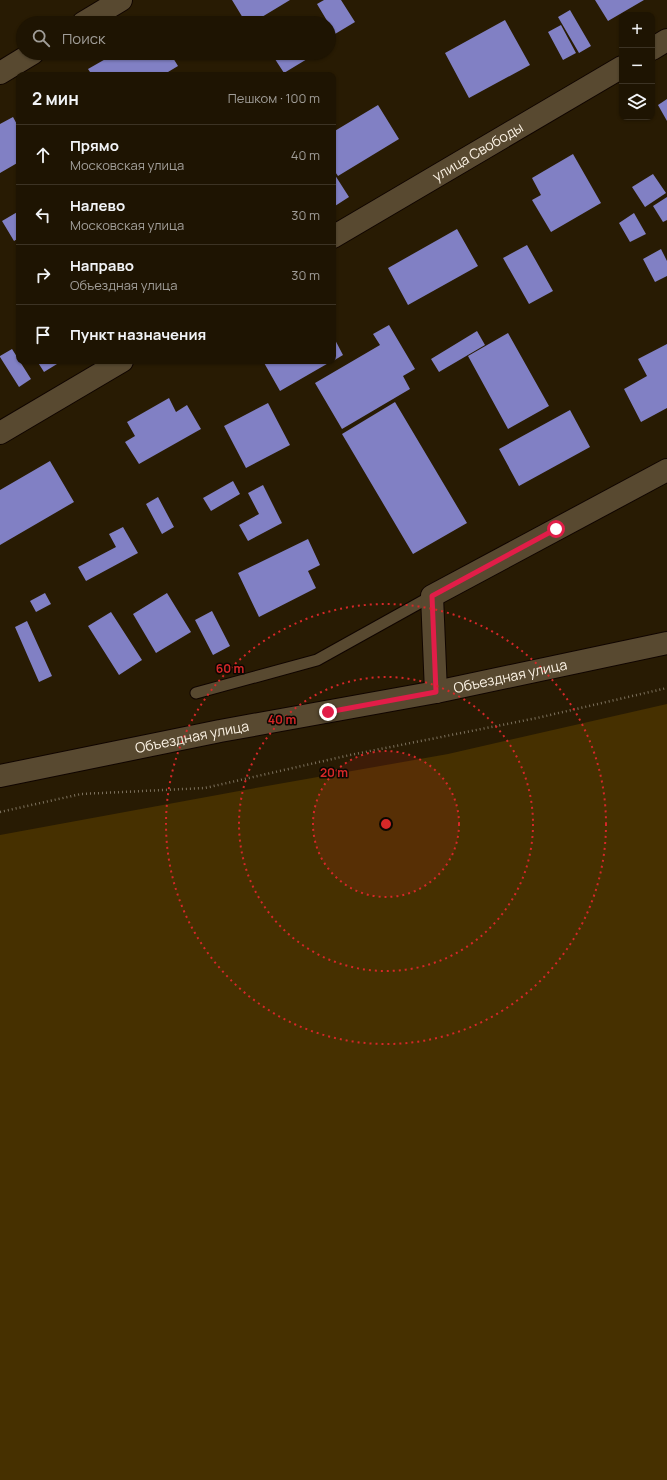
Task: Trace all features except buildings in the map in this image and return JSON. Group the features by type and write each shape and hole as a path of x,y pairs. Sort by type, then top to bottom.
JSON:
{"street":[{"path":"95,16 121,0"},
{"path":"654,48 667,40"},
{"path":"0,73 21,60"},
{"name":"улица Свободы","path":"336,235 619,69"},
{"path":"0,433 117,364"},
{"path":"436,692 432,596 667,470"},
{"name":"Объездная улица","path":"0,776 220,731 436,692 667,642"}],"lane":[{"path":"196,693 317,660 432,596"}],"path":[{"path":"0,812 81,794 205,788 350,755 537,718 667,688"}],"shaded area":[{"path":"667,704 667,1480 0,1480 0,835 448,754"}],"route":[{"path":"328,712 436,692 432,596 556,529"}]}
